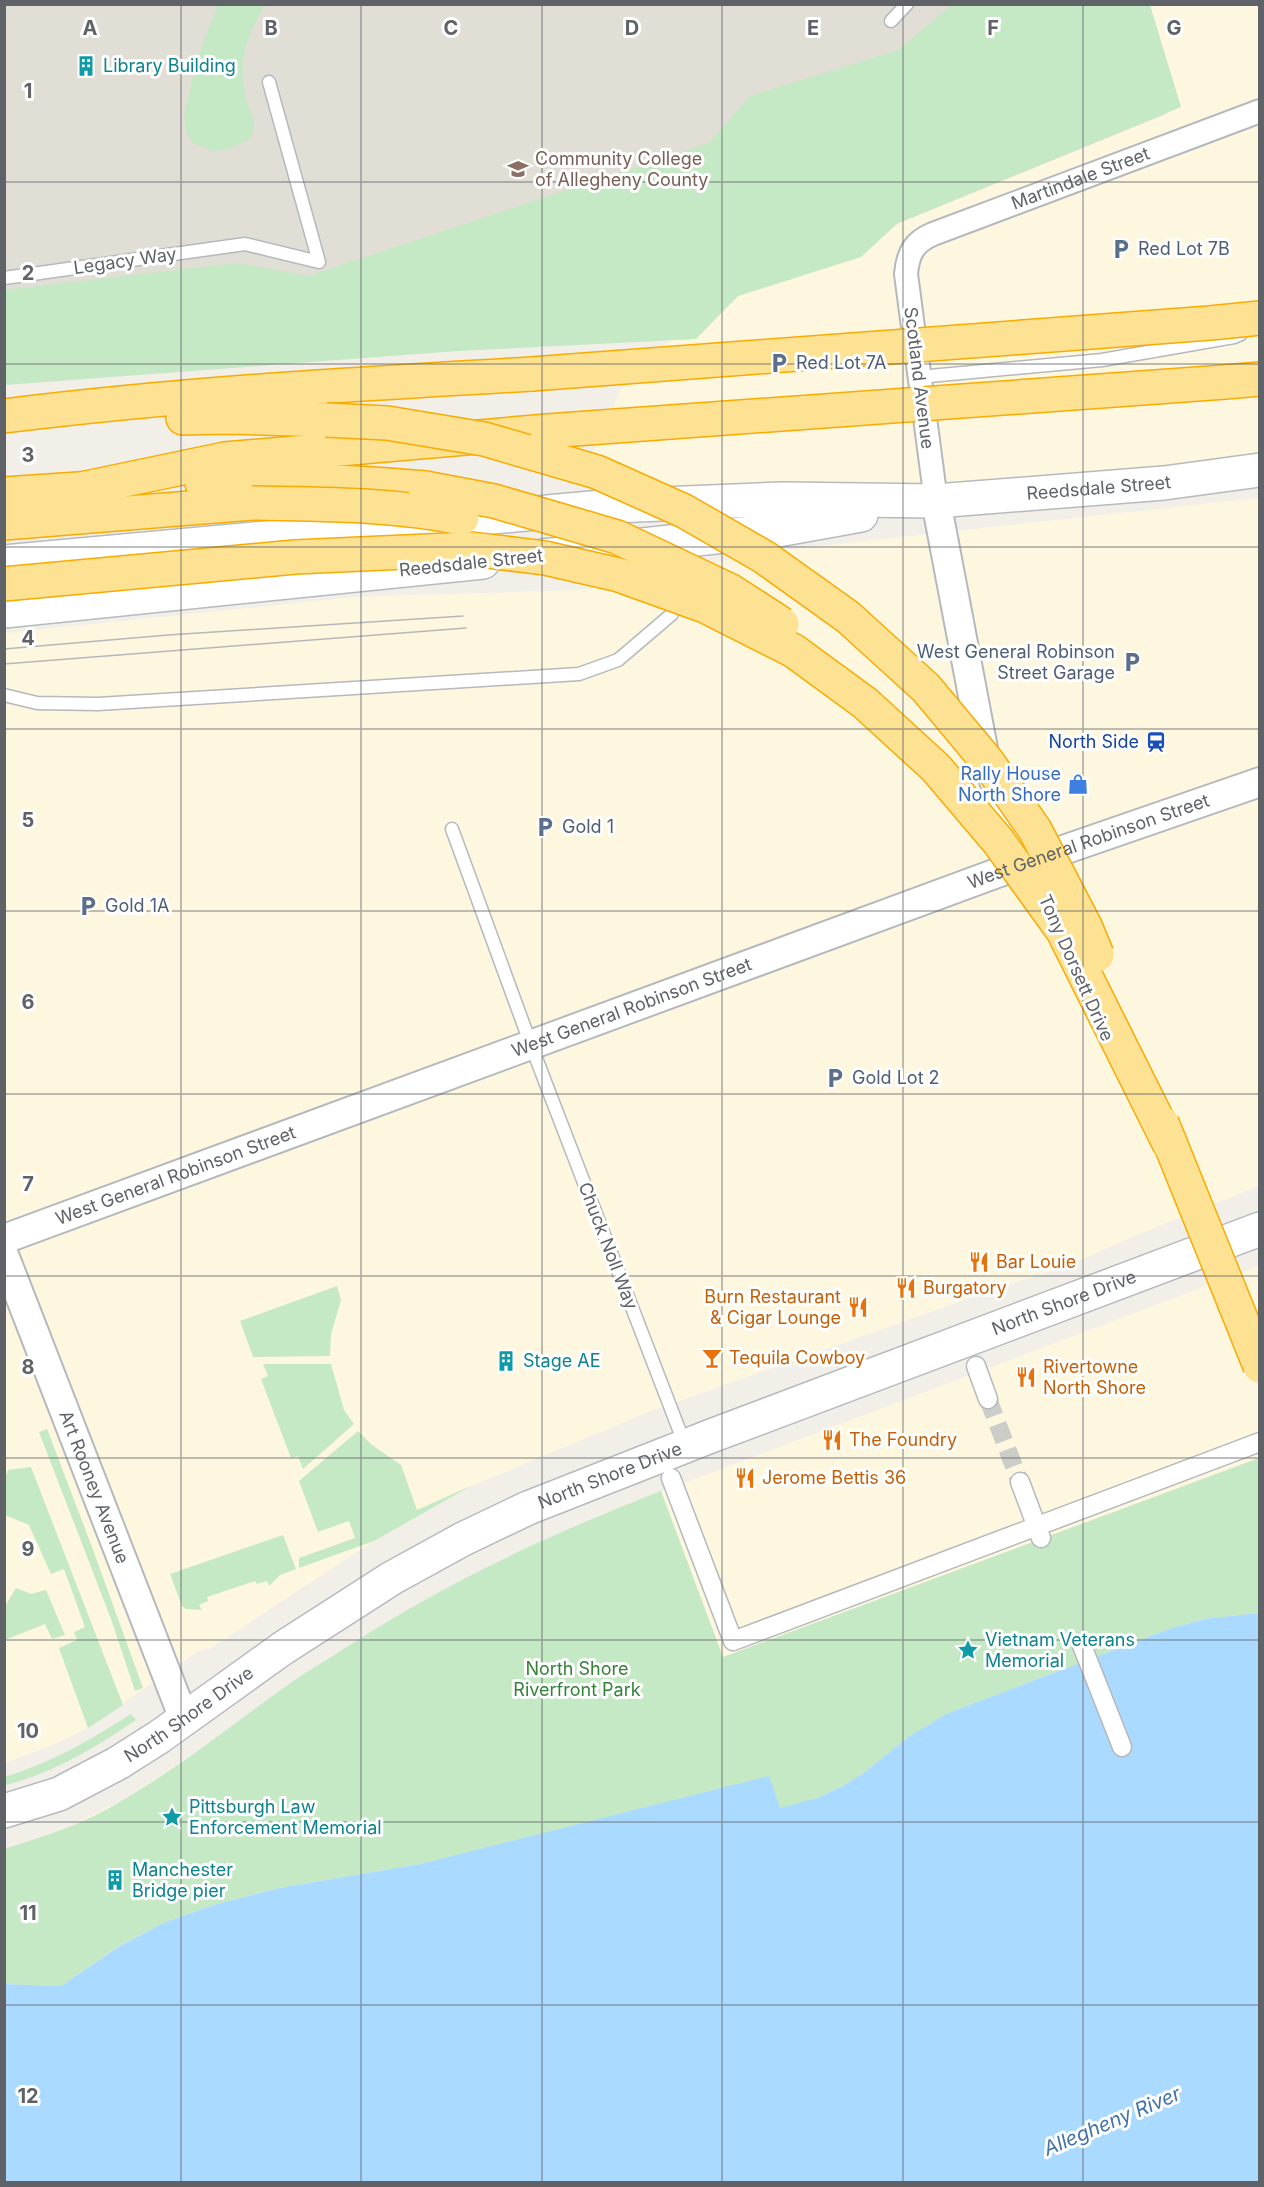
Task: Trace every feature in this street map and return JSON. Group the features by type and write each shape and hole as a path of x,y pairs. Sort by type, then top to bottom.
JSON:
{"highway":[{"path":"4,416 85,406 290,388 532,374 1210,323 1253,326"},
{"path":"86,488 225,459 547,431 793,415 1260,379"},
{"path":"4,423 228,417 326,420 387,423 484,439 597,472 684,511 764,557 848,617 926,688 987,761 1035,830 1085,926 1260,1366"},
{"path":"4,494 262,480 345,481 425,488 494,501 617,537 731,591 834,656 902,714 947,761 1003,834 1061,919 1104,994 1260,1376"},
{"path":"4,523 252,503 344,504 420,510 511,528 590,549 706,600 797,654 889,722 946,776 1004,843 1061,919"},
{"path":"4,584 295,557 471,549 545,558 619,575 705,606 794,651 865,703 936,768 998,841 1063,932 1170,1144"}],"main road":[{"name":"Reedsdale Street","path":"4,562 613,506 783,499 936,501 1164,483 1260,470"},
{"name":"Reedsdale Street","path":"4,611 778,531 936,501"},
{"path":"4,545 187,545"},
{"name":"North Shore Drive","path":"4,1811 59,1794 100,1773 159,1737 332,1616 392,1578 528,1508 685,1446 1260,1229"}],"street":[{"name":"Martindale Street","path":"909,254 922,238 1260,111"},
{"name":"Scotland Avenue","path":"909,254 906,274 936,501"},
{"name":"Tony Dorsett Drive","path":"936,501 985,759 1204,1251"},
{"name":"West General Robinson Street","path":"4,1239 1029,862 1260,782"},
{"name":"Art Rooney Avenue","path":"4,1255 184,1719"},
{"path":"976,1366 988,1399"},
{"path":"671,1478 733,1641 1039,1532 1260,1442"},
{"path":"1020,1482 1039,1532"},
{"path":"1081,1643 1122,1747"}],"lane":[{"path":"891,21 907,4"},
{"name":"Legacy Way","path":"4,278 245,244 319,262 270,82"},
{"path":"919,377 1102,360 1234,337 1253,326"},
{"path":"4,695 38,704 98,704 579,674 618,660 672,614"},
{"name":"Chuck Noll Way","path":"452,829 531,1045 685,1446"}],"shaded area":[{"name":"Community College of Allegheny County","path":"5,5 1128,5 1166,114 667,318 5,351"},
{"path":"1150,5 1259,5 1259,470 590,508 593,453 622,387 672,340 696,339 738,296 860,257 898,223 1180,107"},
{"path":"1259,498 1259,1186 1059,1269 1010,1284 651,1411 474,1485 374,1541 209,1649 198,1651 88,1728 53,1745 5,1763 5,633 355,597 578,590 773,551"},
{"name":"North Shore Riverfront Park","path":"1259,1266 1259,1613 1204,1619 768,1777 420,1864 279,1888 5,1984 4,1849 71,1826 128,1797 205,1746 285,1687 397,1616 505,1558 599,1515"}],"green space":[{"path":"218,5 267,5 263,8 252,30 243,61 243,84 254,121 251,138 229,149 213,151 193,143 187,134 184,117 202,46"},
{"path":"952,5 1150,5 1181,107 898,223 861,257 738,296 696,339 458,351 5,385 5,290 237,263 308,276 709,143 750,96 898,50"},
{"path":"337,1286 341,1300 331,1334 330,1356 253,1357 240,1321"},
{"path":"263,1364 331,1364 344,1410 354,1424 303,1469 298,1456 291,1458 261,1379 268,1376"},
{"path":"47,1429 143,1688 135,1691 111,1619 39,1432"},
{"path":"358,1431 372,1445 401,1465 417,1510 473,1485 374,1541 299,1568 299,1558 355,1538 349,1521 318,1532 299,1481"},
{"name":"North Shore Riverfront Park","path":"1259,1458 1259,1613 1204,1619 1169,1629 946,1714 908,1737 865,1772 843,1786 817,1798 780,1809 768,1777 420,1864 279,1888 213,1905 161,1924 117,1947 61,1986 5,1984 4,1849 72,1826 94,1816 143,1788 296,1680 413,1606 535,1544 618,1508 661,1491 723,1657"},
{"path":"31,1467 123,1705 88,1728 59,1648 77,1640 74,1632 85,1627 64,1569 51,1574 29,1525 5,1515 5,1478 8,1470"},
{"path":"283,1535 296,1569 280,1575 269,1586 267,1581 257,1584 255,1581 207,1597 208,1601 199,1605 202,1610 186,1609 182,1606 170,1574"},
{"path":"16,1588 31,1594 46,1590 65,1635 52,1639 45,1624 5,1640 5,1606"},
{"path":"131,1714 136,1720 89,1750 57,1767 5,1785 5,1777 70,1750"}],"water":[{"name":"Allegheny River","path":"1259,1613 1259,2182 5,2182 4,1984 61,1986 118,1947 161,1924 213,1905 279,1888 420,1864 769,1776 780,1808 817,1798 843,1786 865,1772 908,1737 946,1714 1169,1629 1204,1619"}],"tunnel":[{"path":"988,1399 1020,1482"}],"tram line":[{"path":"4,649 168,635 463,616"},
{"path":"4,664 466,628"}],"place":[{"name":"Library Building","path":"86,66"},
{"name":"Community College of Allegheny County","path":"518,169"},
{"name":"Red Lot 7B","path":"1121,249"},
{"name":"Red Lot 7A","path":"779,363"},
{"name":"West General Robinson Street Garage","path":"1132,662"},
{"name":"North Side","path":"1156,742"},
{"name":"Rally House North Shore","path":"1078,784"},
{"name":"Gold 1","path":"545,827"},
{"name":"Gold 1A","path":"88,906"},
{"name":"Gold Lot 2","path":"835,1078"},
{"name":"Bar Louie","path":"979,1262"},
{"name":"Burgatory","path":"906,1288"},
{"name":"Burn Restaurant & Cigar Lounge","path":"858,1307"},
{"name":"Tequila Cowboy","path":"712,1358"},
{"name":"Stage AE","path":"506,1361"},
{"name":"Rivertowne North Shore","path":"1026,1377"},
{"name":"The Foundry","path":"832,1440"},
{"name":"Jerome Bettis 36","path":"745,1478"},
{"name":"Vietnam Veterans Memorial","path":"968,1650"},
{"name":"Pittsburgh Law Enforcement Memorial","path":"172,1817"},
{"name":"Manchester Bridge pier","path":"115,1880"}]}
